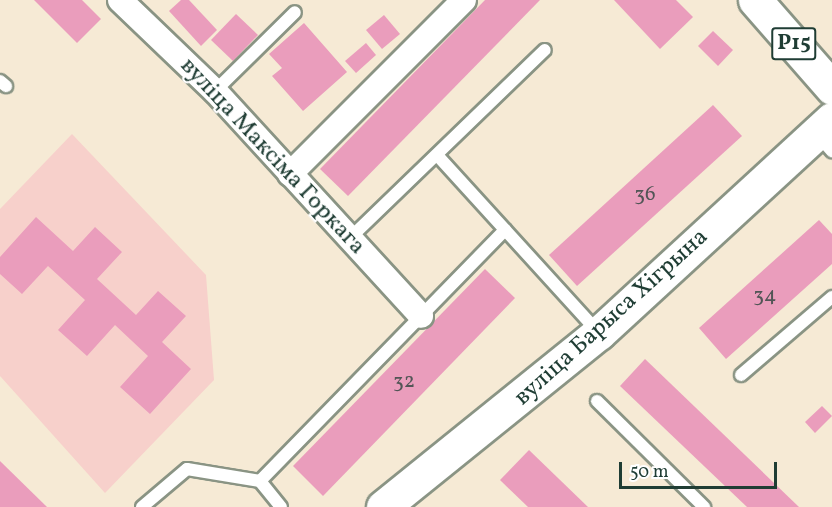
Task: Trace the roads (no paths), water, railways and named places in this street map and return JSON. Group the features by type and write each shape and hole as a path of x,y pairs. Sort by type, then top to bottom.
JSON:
{"street":[{"name":"вуліца Максіма Горкага","path":"120,0 214,91 421,316"},
{"path":"290,174 464,0"},
{"name":"Р15","path":"762,3 832,88"},
{"name":"вуліца Барыса Хігрына","path":"383,507 599,333 827,134"}],"lane":[{"path":"214,91 295,12"},
{"path":"349,238 545,50"},
{"path":"437,155 599,333"},
{"path":"260,481 505,230"},
{"path":"741,375 832,297"},
{"path":"597,401 704,507"},
{"path":"142,507 187,469 260,481 281,507"}]}
